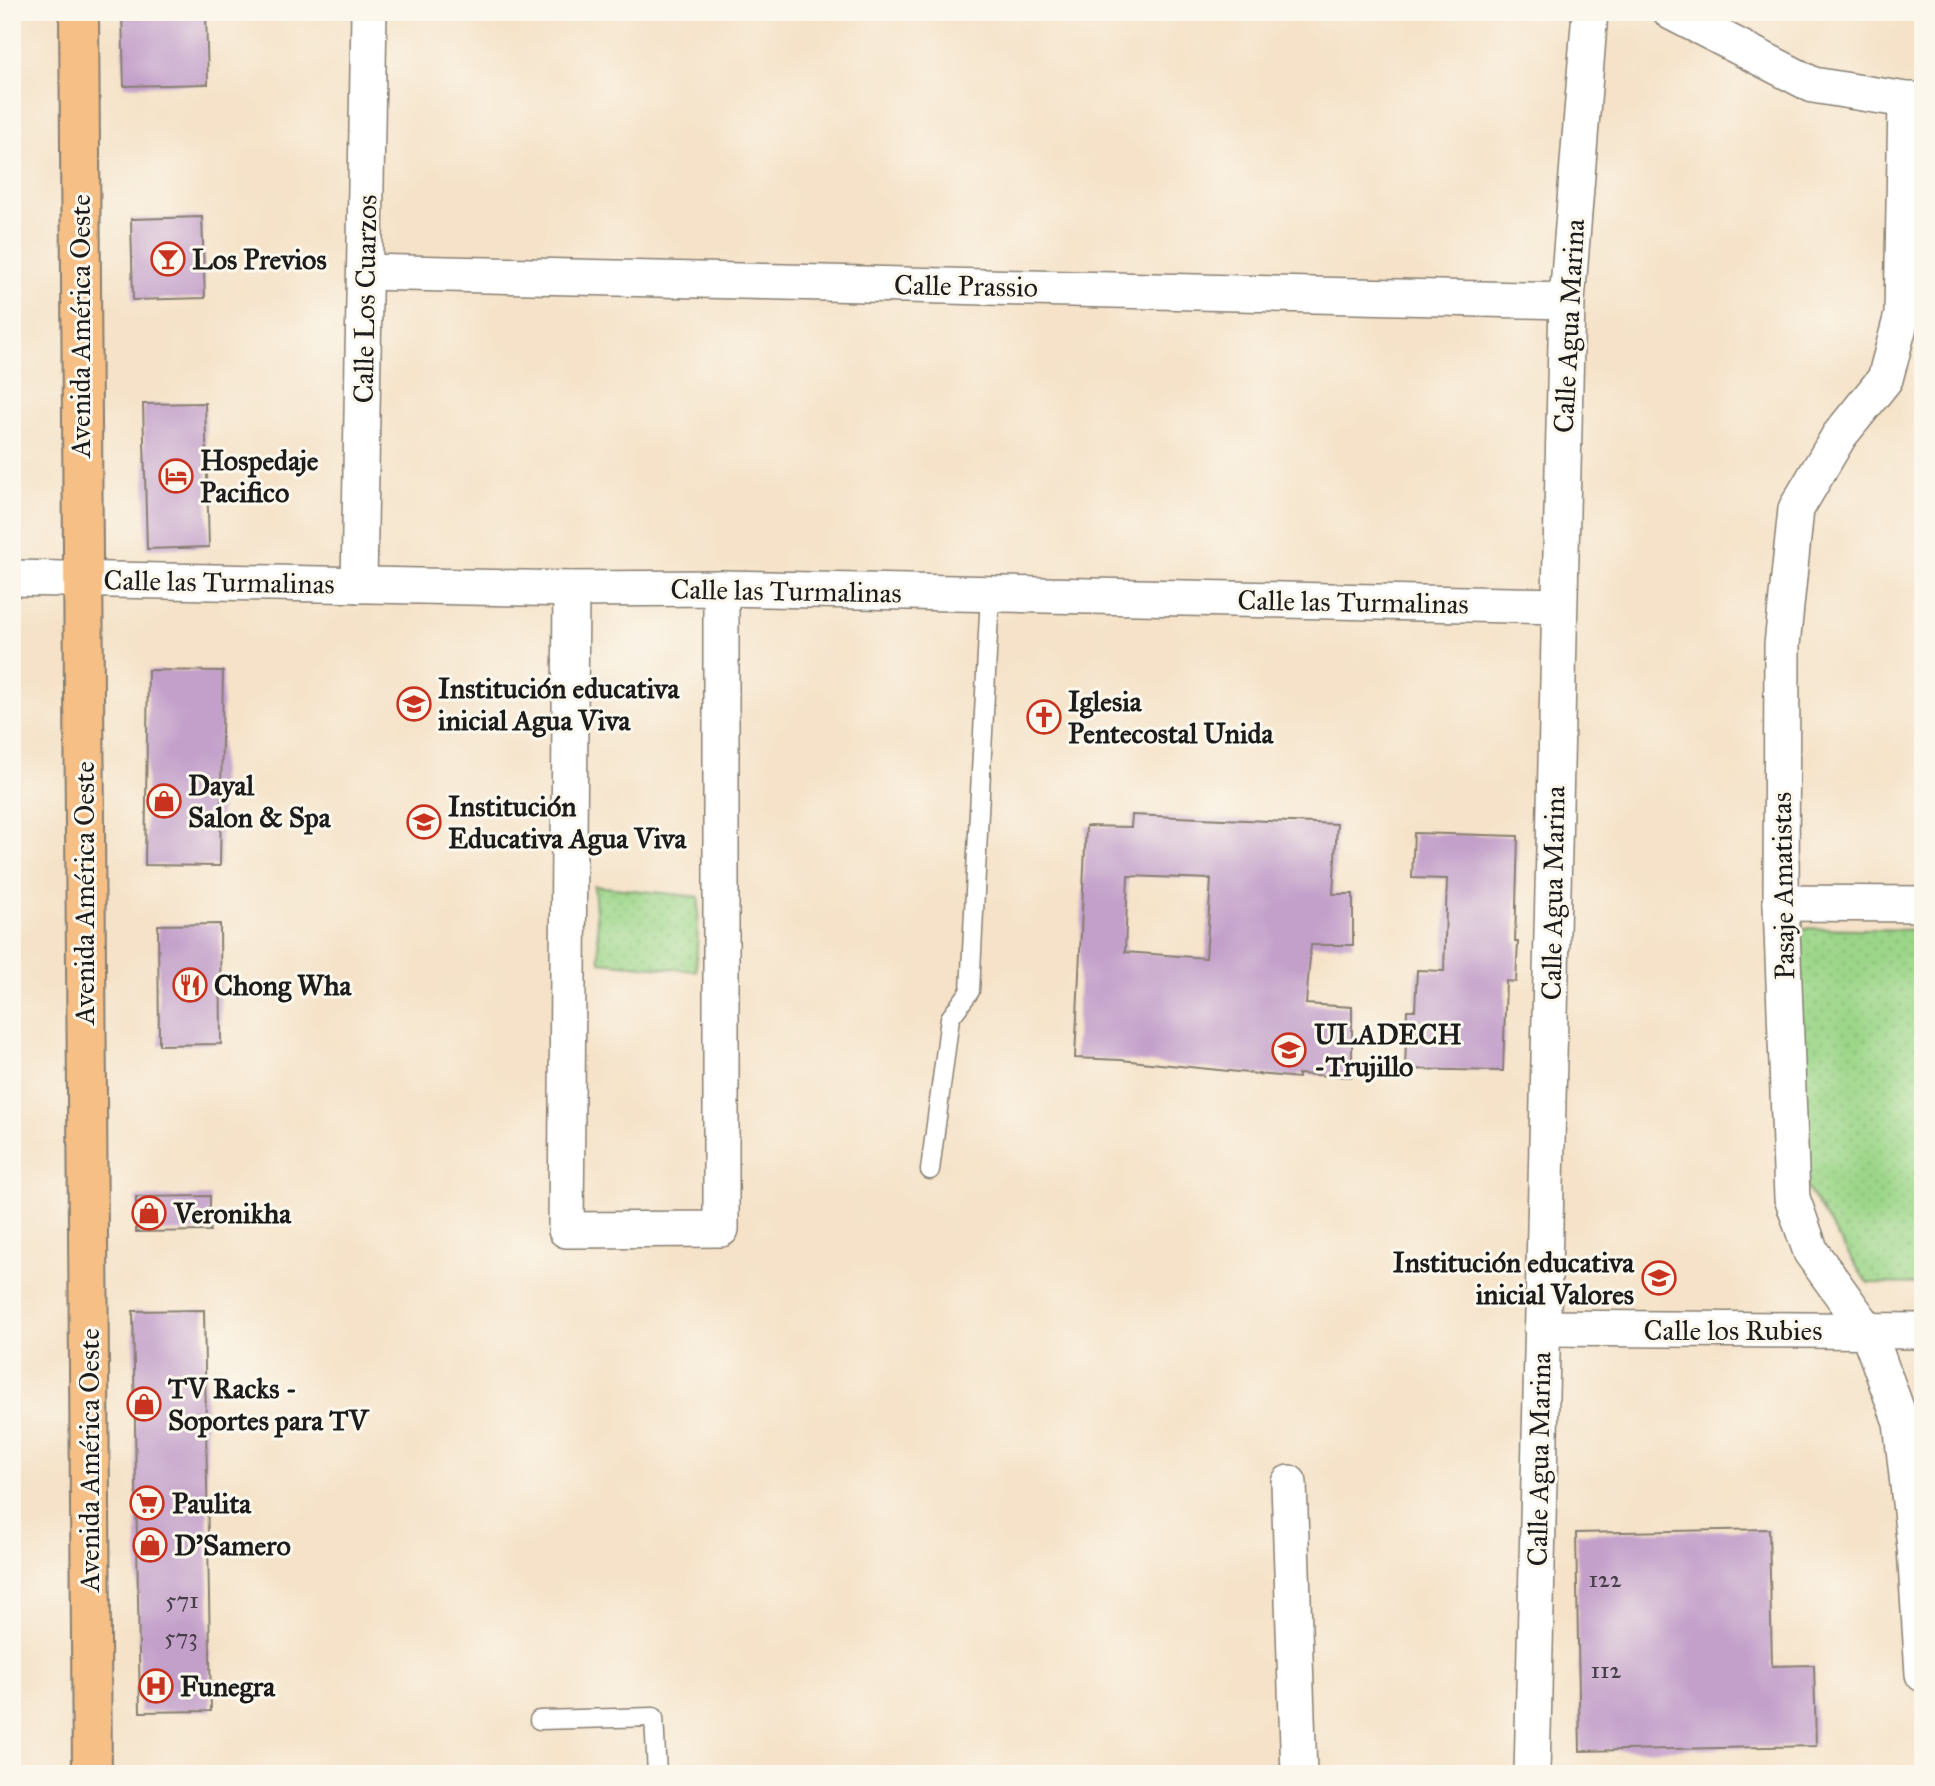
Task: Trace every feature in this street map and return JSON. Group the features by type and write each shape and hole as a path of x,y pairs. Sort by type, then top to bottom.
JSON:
{"main road":[{"name":"Avenida América Oeste","path":"79,12 92,1774"}],"street":[{"name":"Calle Los Cuarzos","path":"359,585 369,12"},
{"name":"Calle Agua Marina","path":"1532,1774 1567,301 1590,12"},
{"path":"1671,12 1813,85 1914,100"},
{"name":"Pasaje Amatistas","path":"1914,100 1902,315 1885,380 1839,436 1796,509 1782,645 1781,903 1792,1198 1811,1252 1868,1331 1901,1422 1915,1547 1923,1674"},
{"name":"Calle Prassio","path":"366,272 1567,301"},
{"name":"Calle las Turmalinas","path":"12,578 571,589 721,588 1559,606"},
{"path":"571,589 566,1230 722,1229 721,588"},
{"path":"1781,903 1923,904"},
{"name":"Calle los Rubies","path":"1542,1328 1923,1331"},
{"path":"1289,1483 1299,1774"}],"lane":[{"path":"930,1170 950,1018 970,991 990,594"},
{"path":"539,1720 653,1717 657,1774"}],"green space":[{"path":"594,886 699,897 696,971 600,962"},
{"path":"1799,928 1923,930 1923,1284 1867,1283 1802,1180"}],"building":[{"path":"122,12 206,12 208,84 124,86"},
{"name":"Los Previos","path":"202,217 205,298 133,300 131,219"},
{"name":"Hospedaje Pacifico","path":"205,403 209,547 147,549 143,404"},
{"path":"148,670 223,671 220,866 145,865"},
{"path":"1132,815 1337,824 1333,894 1353,894 1353,945 1311,945 1306,1004 1352,1007 1352,1077 1298,1074 1298,1078 1121,1060 1075,1058 1086,826 1131,827","holes":["1128,876 1211,879 1206,958 1125,952"]},
{"path":"1414,833 1518,836 1516,982 1506,981 1503,1071 1405,1069 1407,1010 1415,1010 1417,970 1444,971 1447,879 1412,878"},
{"name":"Chong Wha","path":"220,924 221,1044 159,1045 158,925"},
{"path":"210,1196 210,1231 136,1232 136,1197"},
{"path":"204,1310 211,1711 140,1712 133,1311"},
{"path":"1769,1529 1772,1666 1814,1665 1816,1746 1580,1751 1576,1533"}],"place":[{"name":"Los Previos","path":"168,259"},
{"name":"Hospedaje Pacifico","path":"176,476"},
{"name":"Institución educativa inicial Agua Viva","path":"414,704"},
{"name":"Iglesia Pentecostal Unida","path":"1044,717"},
{"name":"Dayal Salon & Spa","path":"164,801"},
{"name":"Institución Educativa Agua Viva","path":"424,822"},
{"name":"Chong Wha","path":"190,985"},
{"name":"ULADECH -Trujillo","path":"1289,1050"},
{"name":"Veronikha","path":"149,1213"},
{"name":"Institución educativa inicial Valores","path":"1659,1278"},
{"name":"TV Racks - Soportes para TV","path":"144,1404"},
{"name":"Paulita","path":"147,1503"},
{"name":"D'Samero","path":"150,1545"},
{"name":"Funegra","path":"156,1686"}]}
